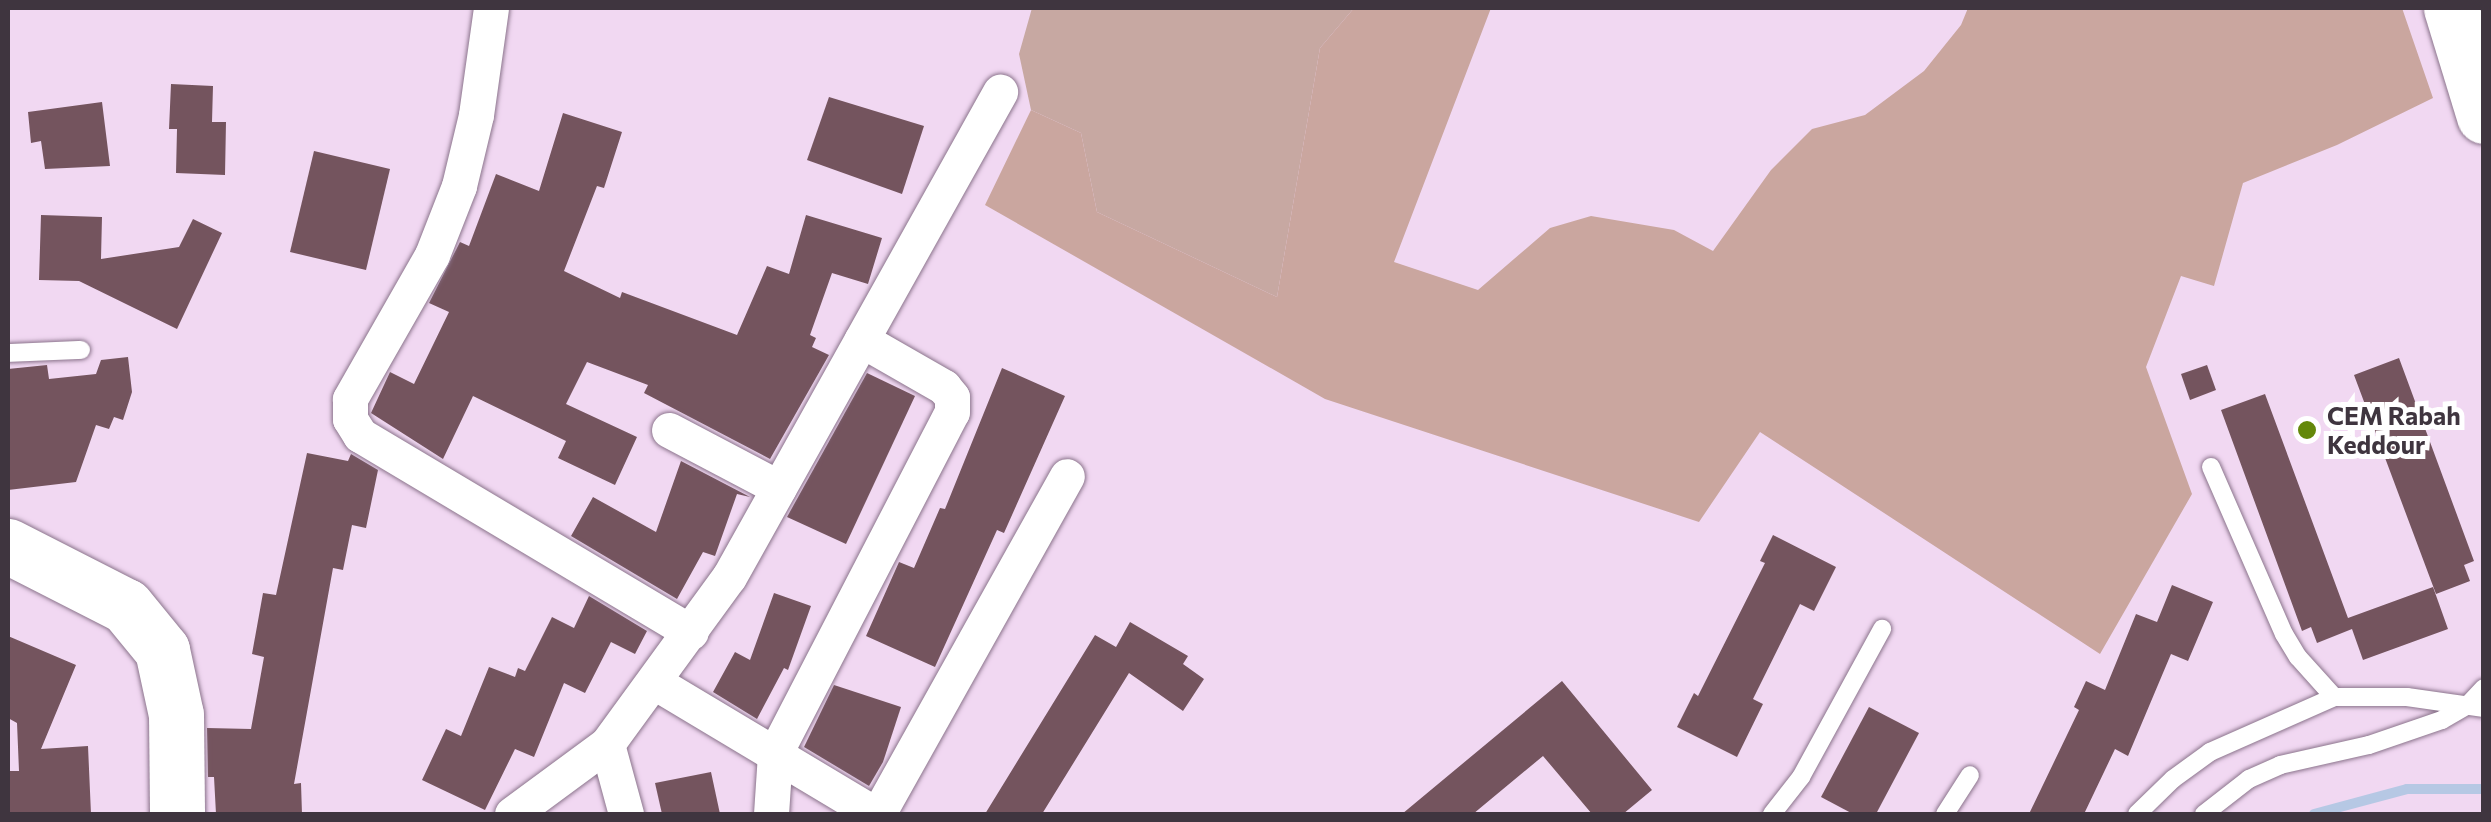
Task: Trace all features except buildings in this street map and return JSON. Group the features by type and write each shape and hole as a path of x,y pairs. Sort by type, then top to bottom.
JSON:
{"main road":[{"path":"2451,8 2484,116"},
{"path":"8,546 126,606 155,639 172,684 176,715 177,814"}],"street":[{"path":"491,8 476,114 459,186 432,255 350,399 350,419 360,435 691,632"},
{"path":"512,814 607,744 691,632 779,488 1000,92"},
{"path":"771,814 776,753 952,412 952,397 944,386 862,340"},
{"path":"669,430 779,488"},
{"path":"656,683 876,814 1067,476"},
{"path":"607,744 626,814"}],"lane":[{"path":"8,353 81,350"},
{"path":"2211,467 2284,634 2298,657 2334,697"},
{"path":"1772,814 1801,777 1882,629"},
{"path":"2204,814 2248,779 2280,765 2369,745 2442,720 2476,706 2484,688"},
{"path":"2137,814 2173,779 2210,752 2334,697 2407,697 2476,706"},
{"path":"1945,814 1970,774"}],"shaded area":[{"path":"1032,8 1354,8 1320,48 1277,297 1097,212 1081,133 1031,110 1019,54"},
{"path":"1354,8 1491,8 1394,262 1478,290 1550,228 1591,216 1674,230 1713,251 1771,170 1812,129 1865,115 1924,71 1961,25 1968,8 2402,8 2433,98 2337,145 2243,183 2214,286 2181,276 2146,367 2192,494 2100,654 1760,432 1699,522 1325,399 985,205 1031,110 1081,133 1097,212 1277,297 1320,48"}],"waterway":[{"path":"2314,814 2407,789 2484,789"}],"place":[{"name":"CEM Rabah Keddour","path":"2307,430"}]}
